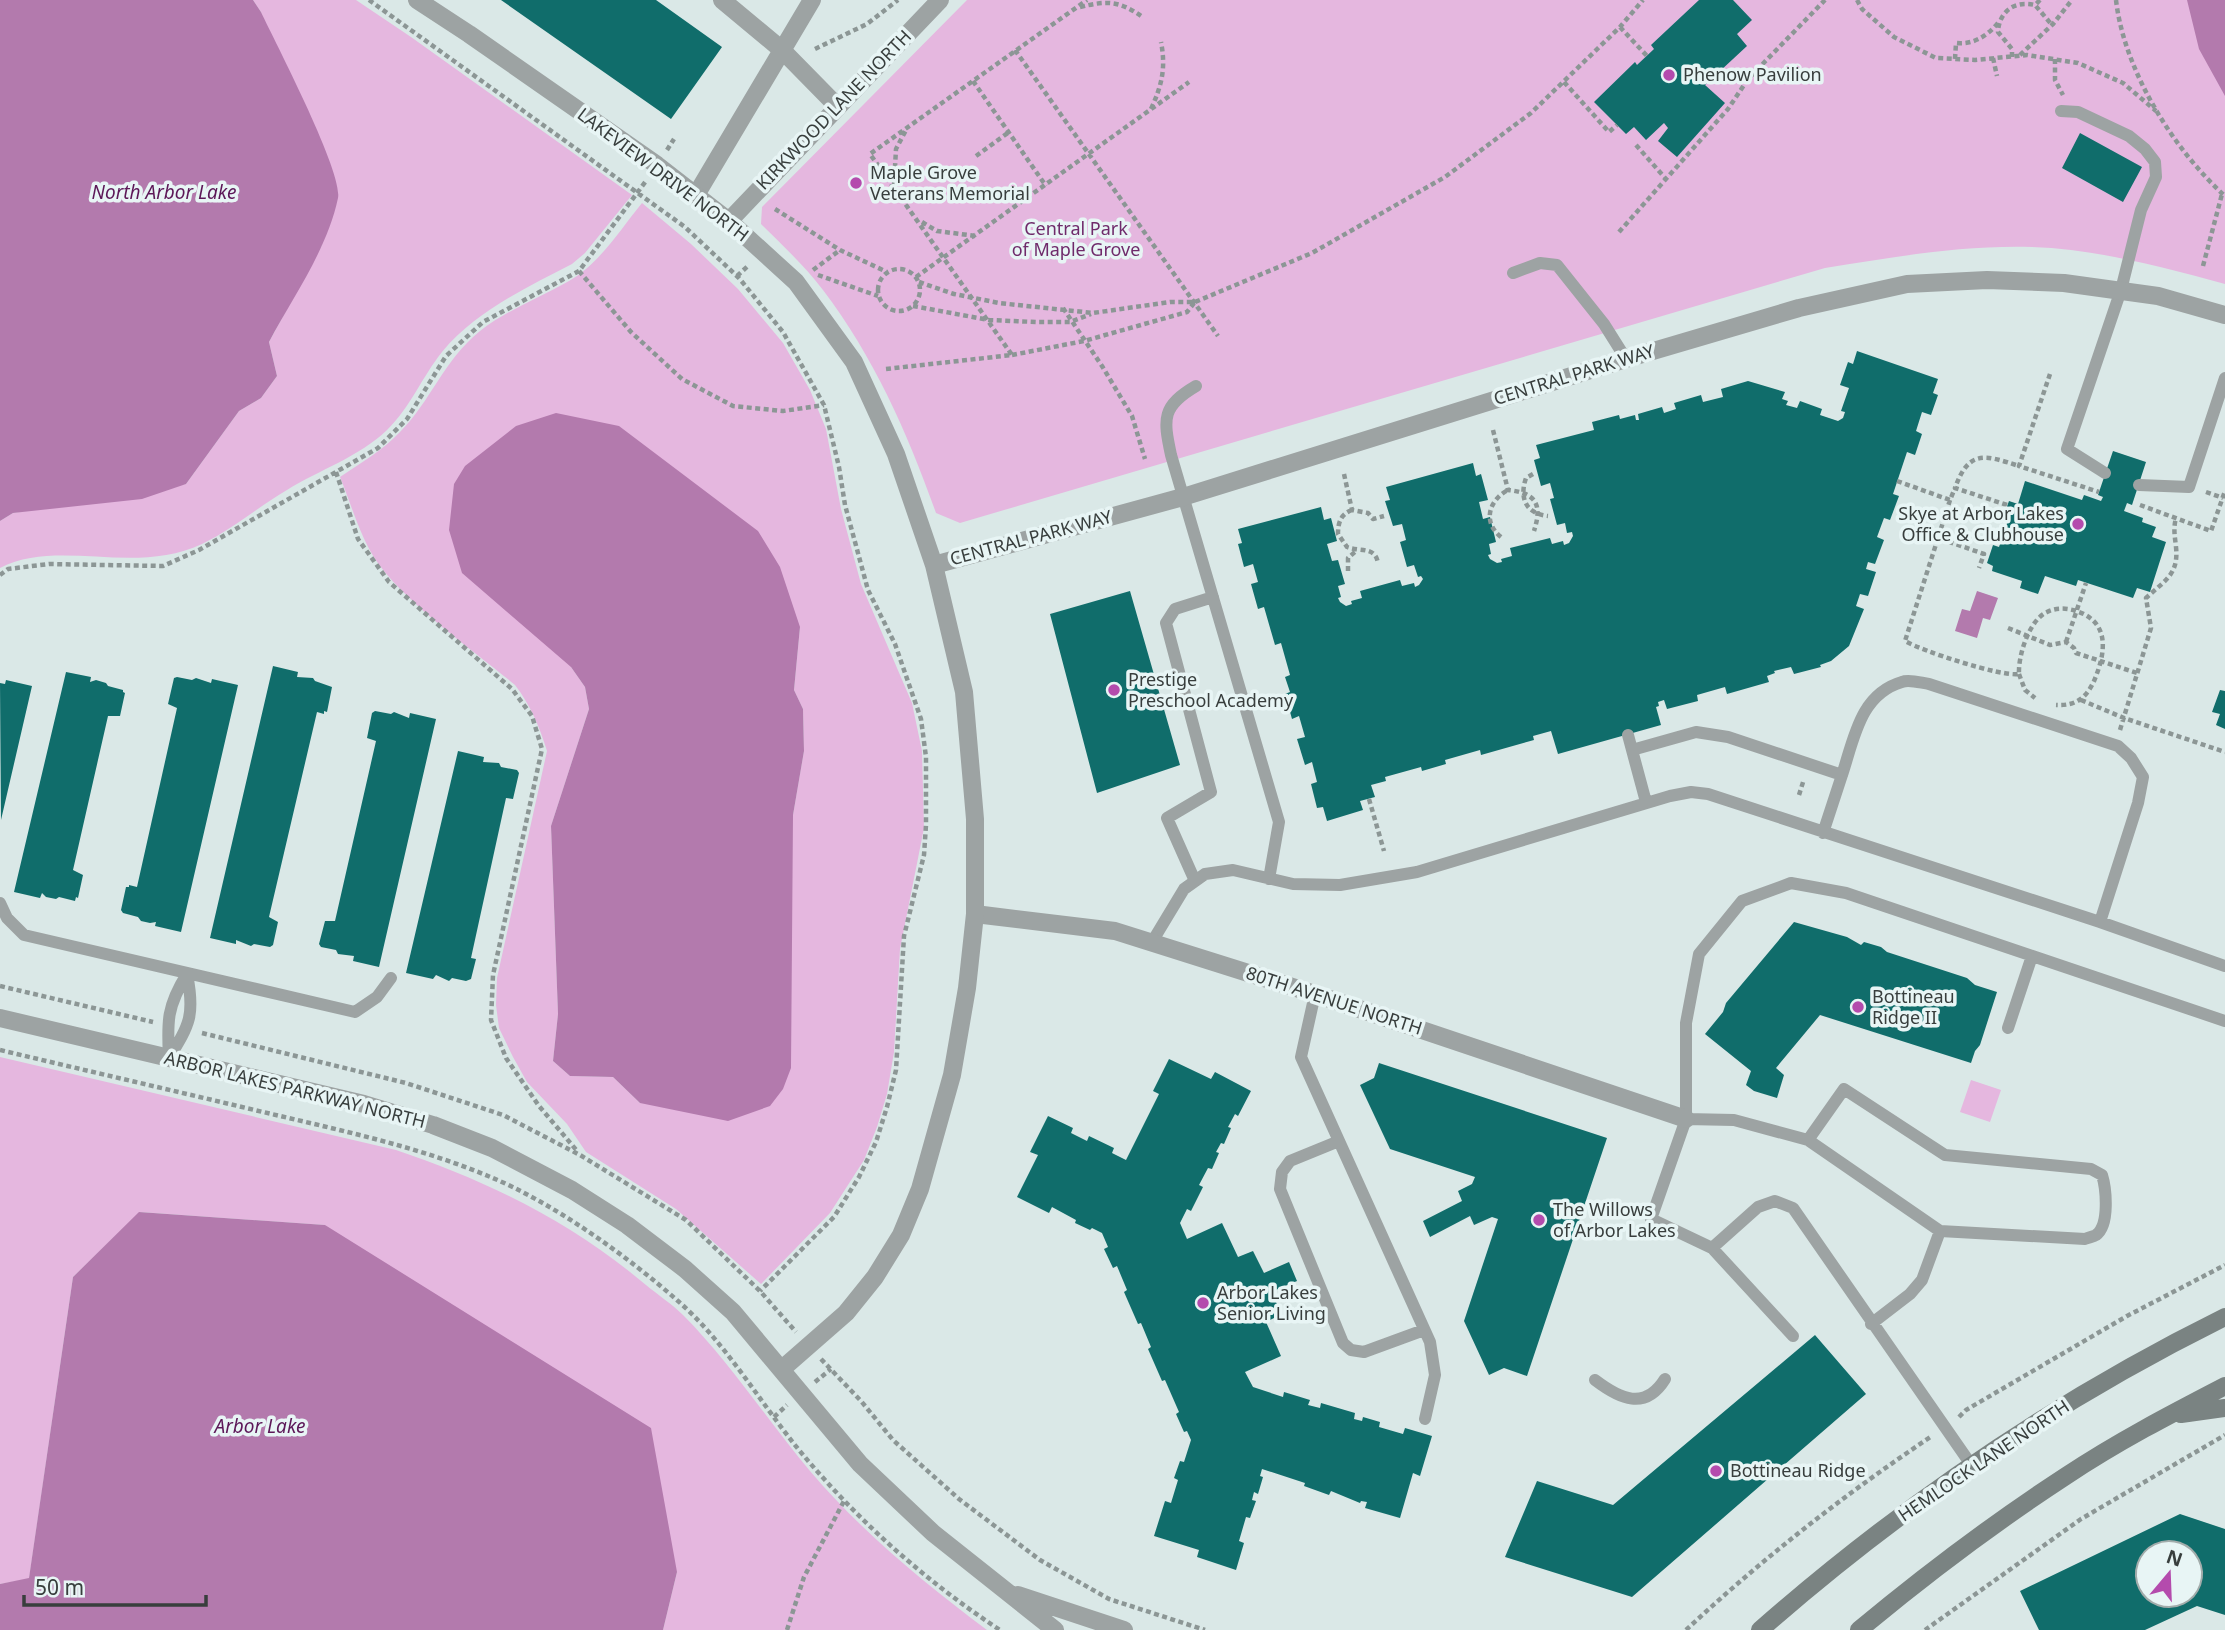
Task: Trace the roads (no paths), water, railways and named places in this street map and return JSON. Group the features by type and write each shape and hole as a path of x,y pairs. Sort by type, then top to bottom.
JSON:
{"main road":[{"name":"HEMLOCK LANE NORTH","path":"1760,1630 1860,1546 1972,1466 2053,1413 2225,1317"},
{"path":"1859,1630 1909,1589 2032,1499 2095,1458 2225,1386"},
{"path":"2167,1416 2225,1408"}],"street":[{"name":"LAKEVIEW DRIVE NORTH","path":"417,0 696,195 796,282 854,362 896,454 934,565 964,692 975,819 975,914 967,988 952,1075 938,1130 901,1235 875,1277 846,1313 782,1369"},
{"path":"722,0 782,50 837,106"},
{"path":"696,195 812,0"},
{"name":"KIRKWOOD LANE NORTH","path":"729,221 940,0"},
{"name":"CENTRAL PARK WAY","path":"934,565 1183,496 1799,308 1907,285 1987,280 2064,283 2158,296 2225,315"},
{"name":"80TH AVENUE NORTH","path":"975,914 1115,930 1686,1119"},
{"name":"ARBOR LAKES PARKWAY NORTH","path":"0,1018 364,1104 433,1125 492,1148 572,1190 627,1225 676,1261 733,1312 860,1464 933,1533 1055,1630"},
{"name":"ARBOR LAKES PARKWAY NORTH","path":"1008,1591 1124,1630"}],"lane":[{"path":"2064,111 2078,112 2129,136 2145,149 2155,162 2156,177 2141,210 2121,290 2067,449 2105,473"},
{"path":"1513,273 1540,263 1556,265 1604,324 1626,359"},
{"path":"2138,485 2189,487 2225,377"},
{"path":"1196,386 1177,397 1166,417 1171,455 1279,822 1269,879"},
{"path":"1195,881 1167,818 1211,792 1166,623 1175,609 1213,597"},
{"path":"1824,833 1863,710 1876,695 1903,681 1929,684 2116,745 2131,758 2143,777 2138,803 2100,922"},
{"path":"1632,750 1696,732 1728,737 1842,775"},
{"path":"1628,735 1646,802"},
{"path":"1152,942 1184,889 1205,874 1233,870 1293,884 1340,885 1418,872 1646,802 1691,792 1708,794 2100,922 2225,966"},
{"path":"1793,1336 1712,1248 1651,1219 1686,1119 1686,1023 1699,954 1742,901 1791,883 1846,893 2225,1021"},
{"path":"0,903 7,918 24,935 355,1012 377,997 391,978"},
{"path":"2008,1028 2032,956"},
{"path":"169,1058 186,1030 192,1001 187,974"},
{"path":"169,1058 167,1025 173,996 187,974"},
{"path":"1315,994 1301,1057 1430,1342 1435,1375 1424,1419"},
{"path":"1686,1119 1734,1120 1808,1140 1940,1231 2085,1238 2098,1234 2104,1223 2106,1187 2102,1175 2091,1169 1945,1155 1844,1089 1808,1140"},
{"path":"1339,1140 1290,1161 1282,1172 1280,1189 1343,1343 1351,1350 1364,1352 1424,1330"},
{"path":"1712,1248 1758,1207 1775,1201 1793,1208 1972,1466"},
{"path":"1871,1324 1910,1294 1922,1280 1940,1231"},
{"path":"1595,1380 1625,1398 1646,1399 1658,1390 1665,1378"}],"water":[{"name":"North Arbor Lake","path":"0,0 253,0 320,136 337,184 338,198 318,255 269,342 277,376 261,398 239,411 186,484 142,499 13,513 0,521"},
{"path":"2187,0 2225,0 2225,96 2199,49"},
{"path":"556,413 619,426 758,531 780,567 800,627 794,690 803,709 804,751 793,815 791,1068 783,1089 770,1106 728,1121 640,1103 613,1077 570,1076 553,1061 558,1014 551,826 589,709 585,687 571,667 462,573 449,530 454,484 465,466 516,426"},
{"path":"1977,591 1998,598 1990,620 1983,618 1977,638 1955,631 1962,609 1970,611"},
{"name":"Arbor Lake","path":"139,1212 325,1225 651,1428 677,1572 663,1630 0,1630 0,1584 29,1578 73,1277"}],"place":[{"name":"Phenow Pavilion","path":"1669,75"},
{"name":"Maple Grove Veterans Memorial","path":"856,183"},
{"name":"Skye at Arbor Lakes Office & Clubhouse","path":"2078,524"},
{"name":"Prestige Preschool Academy","path":"1114,690"},
{"name":"Bottineau Ridge II","path":"1858,1007"},
{"name":"The Willows of Arbor Lakes","path":"1539,1220"},
{"name":"Arbor Lakes Senior Living","path":"1203,1303"},
{"name":"Bottineau Ridge","path":"1716,1471"}],"park label":[{"name":"Central Park of Maple Grove","path":"1076,239"}]}
